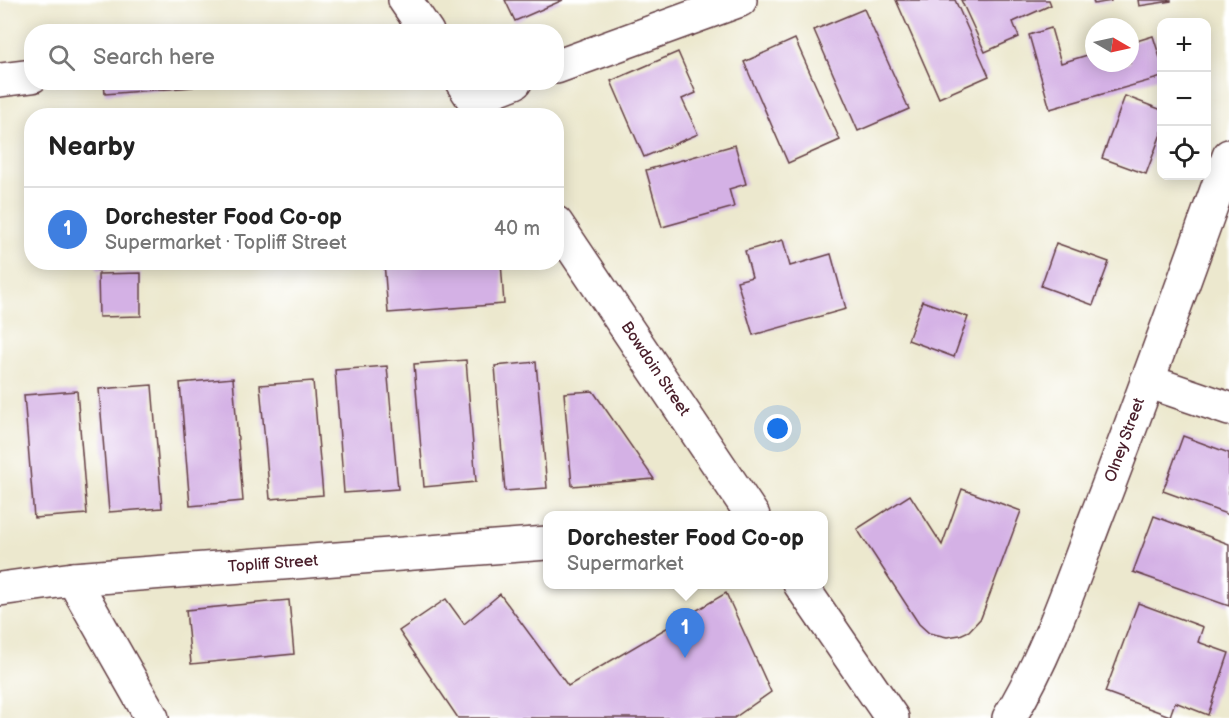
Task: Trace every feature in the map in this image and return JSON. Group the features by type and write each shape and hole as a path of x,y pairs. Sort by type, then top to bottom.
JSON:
{"street":[{"path":"405,0 422,24"},
{"path":"564,64 740,0"},
{"path":"0,80 24,77"},
{"path":"473,99 495,90"},
{"name":"Olney Street","path":"1009,718 1029,686 1045,650 1229,156"},
{"name":"Bowdoin Street","path":"564,235 745,511"},
{"path":"1147,381 1229,409"},
{"name":"Topliff Street","path":"0,589 73,579 543,543"},
{"path":"73,579 152,718"},
{"path":"803,589 891,718"}],"building":[{"path":"505,0 563,0 515,21"},
{"path":"896,0 955,0 989,76 939,98"},
{"path":"961,0 1049,0 1051,5 1013,22 1019,37 985,52"},
{"path":"1093,0 1111,0 1111,1 1094,4"},
{"path":"1138,0 1171,0 1171,1 1139,6"},
{"path":"864,9 909,109 858,131 814,30"},
{"path":"1051,28 1061,63 1085,56 1085,72 1139,72 1139,40 1153,36 1157,48 1157,78 1050,109 1029,35"},
{"path":"795,39 840,140 788,163 744,62"},
{"path":"678,52 696,93 682,99 698,134 644,157 611,81"},
{"path":"105,90 155,90 105,94"},
{"path":"1125,96 1157,108 1157,144 1146,174 1102,158"},
{"path":"735,145 746,184 729,189 734,207 662,227 646,170"},
{"path":"783,240 790,266 831,254 846,309 753,335 737,281 752,277 745,251"},
{"path":"1056,243 1109,262 1093,305 1041,286"},
{"path":"385,270 502,270 504,304 388,313"},
{"path":"141,273 141,316 99,317 98,274"},
{"path":"922,301 968,317 954,357 908,340"},
{"path":"466,360 476,482 424,487 414,364"},
{"path":"536,362 547,488 505,491 495,366"},
{"path":"387,366 398,489 344,493 335,370"},
{"path":"233,378 243,501 190,506 180,383"},
{"path":"313,381 323,495 270,499 260,385"},
{"path":"152,385 162,508 109,512 99,389"},
{"path":"77,391 87,514 34,518 24,395"},
{"path":"593,391 654,479 572,486 564,393"},
{"path":"1183,436 1229,453 1229,515 1163,491"},
{"path":"962,489 1021,511 981,618 969,631 947,637 929,633 919,624 857,529 910,495 942,545"},
{"path":"1154,516 1229,544 1229,606 1133,572"},
{"path":"726,593 771,692 734,718 458,718 399,631 446,599 464,624 500,594 568,686"},
{"path":"289,600 294,654 191,664 186,610"},
{"path":"1138,603 1203,627 1198,642 1229,653 1208,715 1175,702 1170,716 1105,692"}],"place":[{"name":"Dorchester Food Co-op","path":"685,658"}]}
